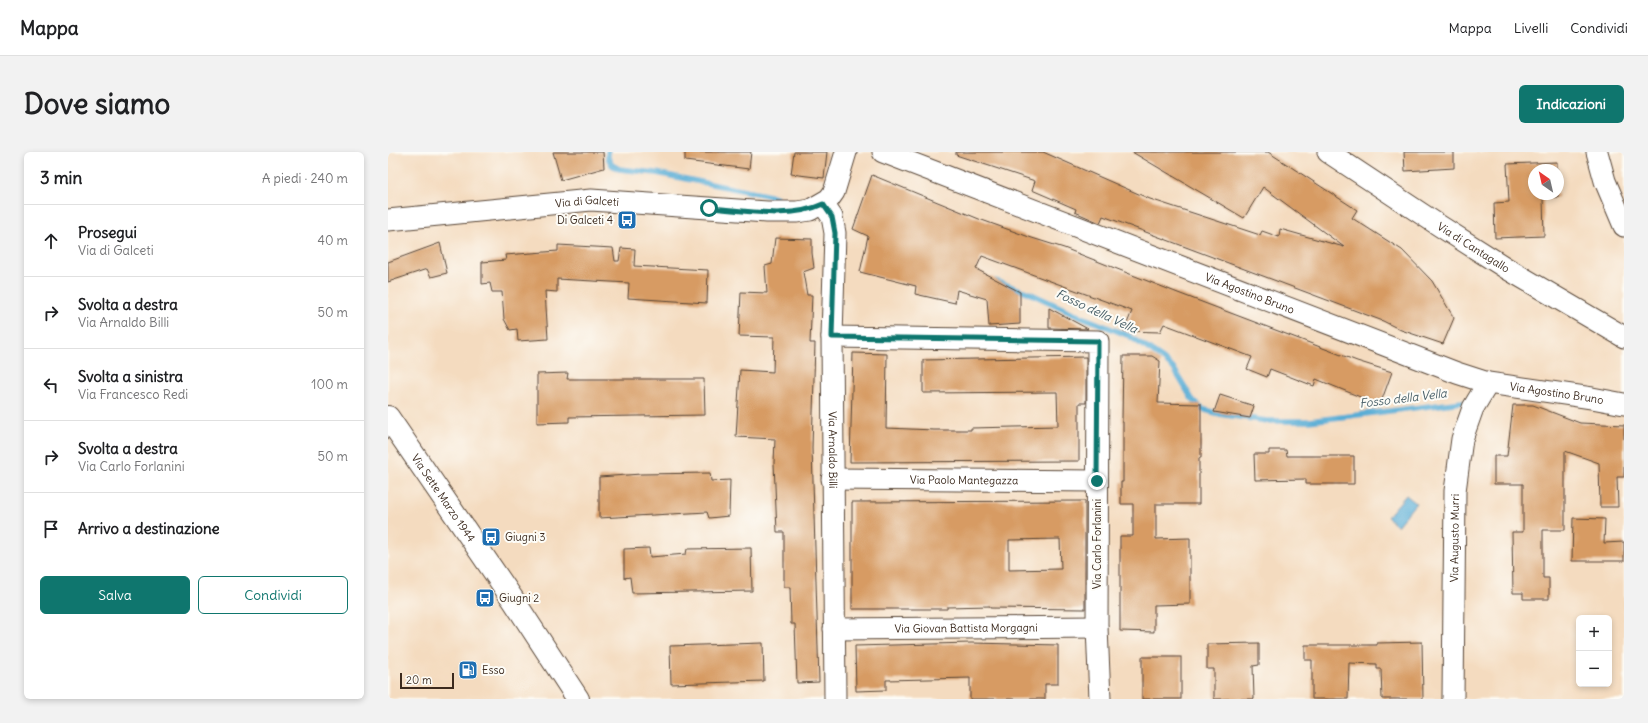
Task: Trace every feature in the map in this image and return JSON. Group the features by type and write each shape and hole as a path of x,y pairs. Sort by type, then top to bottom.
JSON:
{"street":[{"path":"823,204 834,192 846,152"},
{"name":"Via Agostino Bruno","path":"883,152 1488,384 1592,398 1624,404"},
{"name":"Via di Cantagallo","path":"1328,152 1499,264 1624,337"},
{"path":"1597,152 1605,181 1624,226"},
{"name":"Via di Galceti","path":"388,220 591,200 768,212 797,212 810,210 823,204"},
{"name":"Via Arnaldo Billi","path":"823,204 832,217 835,233 832,337 835,699"},
{"name":"Via Carlo Forlanini","path":"832,337 1098,341 1097,481 1100,699"},
{"name":"Via Augusto Murri","path":"1453,699 1455,491 1462,439 1473,408 1488,384"},
{"name":"Via Sette Marzo 1944","path":"388,417 514,601 578,699"},
{"name":"Via Paolo Mantegazza","path":"832,479 1097,481"},
{"name":"Via Giovan Battista Morgagni","path":"834,629 1098,627"}],"water":[{"path":"1406,495 1416,503 1397,526 1387,517"}],"building":[{"path":"553,152 603,152 604,168 561,180"},
{"path":"685,152 751,152 749,169 685,161"},
{"path":"794,152 827,152 824,178 791,174"},
{"path":"956,152 1043,152 1150,199 1260,235 1262,231 1279,237 1280,229 1344,247 1263,187 1244,218 1132,152 1268,152 1357,210 1352,218 1402,250 1432,281 1454,318 1443,344 1401,330 1383,321 1103,216 1100,223 1075,212 1076,209 1032,190 1035,181 956,155"},
{"path":"1404,152 1454,152 1454,168 1405,171"},
{"path":"1557,162 1557,164 1528,164 1528,200 1543,200 1544,236 1495,238 1494,203 1509,202 1507,164"},
{"path":"872,175 979,219 1064,248 1357,361 1392,372 1380,405 1316,379 1314,386 1270,369 1267,377 1247,369 1252,357 1164,324 1160,332 1124,331 1132,311 982,256 976,269 1020,292 1020,324 989,326 987,299 957,290 955,303 915,294 916,286 860,272 868,236 853,229"},
{"path":"775,238 812,239 814,268 803,272 807,295 812,295 810,343 815,343 812,448 819,682 797,683 795,624 791,624 790,587 784,587 784,532 777,532 774,463 775,439 736,437 740,370 773,372 774,337 739,336 741,292 767,293 765,266 772,264"},
{"path":"440,243 447,273 431,277 427,269 388,282 388,262"},
{"path":"558,245 613,248 615,261 619,261 621,248 635,249 634,266 708,270 707,303 628,298 629,283 557,279 557,292 545,291 548,339 518,341 517,329 510,330 504,319 502,292 492,292 490,283 482,284 482,262 506,260 505,255 558,251"},
{"path":"1049,308 1088,329 1049,328"},
{"path":"853,353 887,354 886,428 934,430 1058,426 1057,392 923,393 923,360 1086,357 1086,403 1079,403 1079,461 850,462"},
{"path":"1123,356 1152,356 1160,361 1158,403 1201,404 1199,504 1156,504 1156,539 1190,538 1190,604 1154,605 1154,632 1120,631 1120,536 1133,536 1133,504 1121,504 1121,482 1123,482"},
{"path":"568,373 567,379 704,379 705,415 569,417 569,422 537,423 537,374"},
{"path":"1220,395 1254,406 1250,418 1214,412"},
{"path":"1513,405 1533,405 1580,423 1624,425 1624,477 1617,477 1618,507 1600,507 1599,463 1565,451 1565,530 1543,530 1543,578 1549,578 1549,599 1523,599 1523,593 1513,593 1512,532 1523,532 1523,484 1494,484 1494,456 1507,456"},
{"path":"1269,450 1286,450 1287,456 1354,456 1354,484 1306,484 1306,479 1255,480 1254,454 1269,454"},
{"path":"710,473 711,481 730,480 729,516 709,518 707,512 599,518 599,477 641,474"},
{"path":"1085,501 1085,609 990,608 990,606 947,607 947,609 852,609 852,502","holes":["1060,539 1061,569 1009,570 1009,540"]},
{"path":"1573,518 1605,519 1604,543 1624,542 1624,561 1572,561"},
{"path":"649,548 650,557 686,554 687,549 751,548 752,591 632,593 630,577 624,578 624,549"},
{"path":"1422,642 1423,699 1382,699 1381,669 1377,669 1377,664 1349,663 1348,699 1312,699 1312,660 1305,660 1305,645 1377,645 1377,643"},
{"path":"763,643 764,681 671,684 670,646"},
{"path":"971,643 1058,645 1058,684 1045,684 1045,699 970,699 970,678 886,680 886,690 856,691 855,646"},
{"path":"1259,643 1259,665 1253,666 1254,699 1214,699 1214,669 1207,669 1207,644"},
{"path":"1142,657 1181,657 1181,699 1142,699"}],"waterway":[{"name":"Fosso della Vella","path":"608,152 608,158 612,165 619,169 656,173 776,197"},
{"name":"Fosso della Vella","path":"996,281 1027,292 1129,336 1163,359 1174,369 1192,399 1202,409 1219,414 1267,421 1309,421 1462,402"}],"place":[{"name":"Di Galceti 4","path":"627,220"},
{"name":"Giugni 3","path":"491,537"},
{"name":"Giugni 2","path":"485,598"},
{"name":"Esso","path":"468,670"}],"route":[{"path":"709,208 768,212 797,212 810,210 823,204 832,217 835,233 832,337 1098,341 1097,481"}]}
